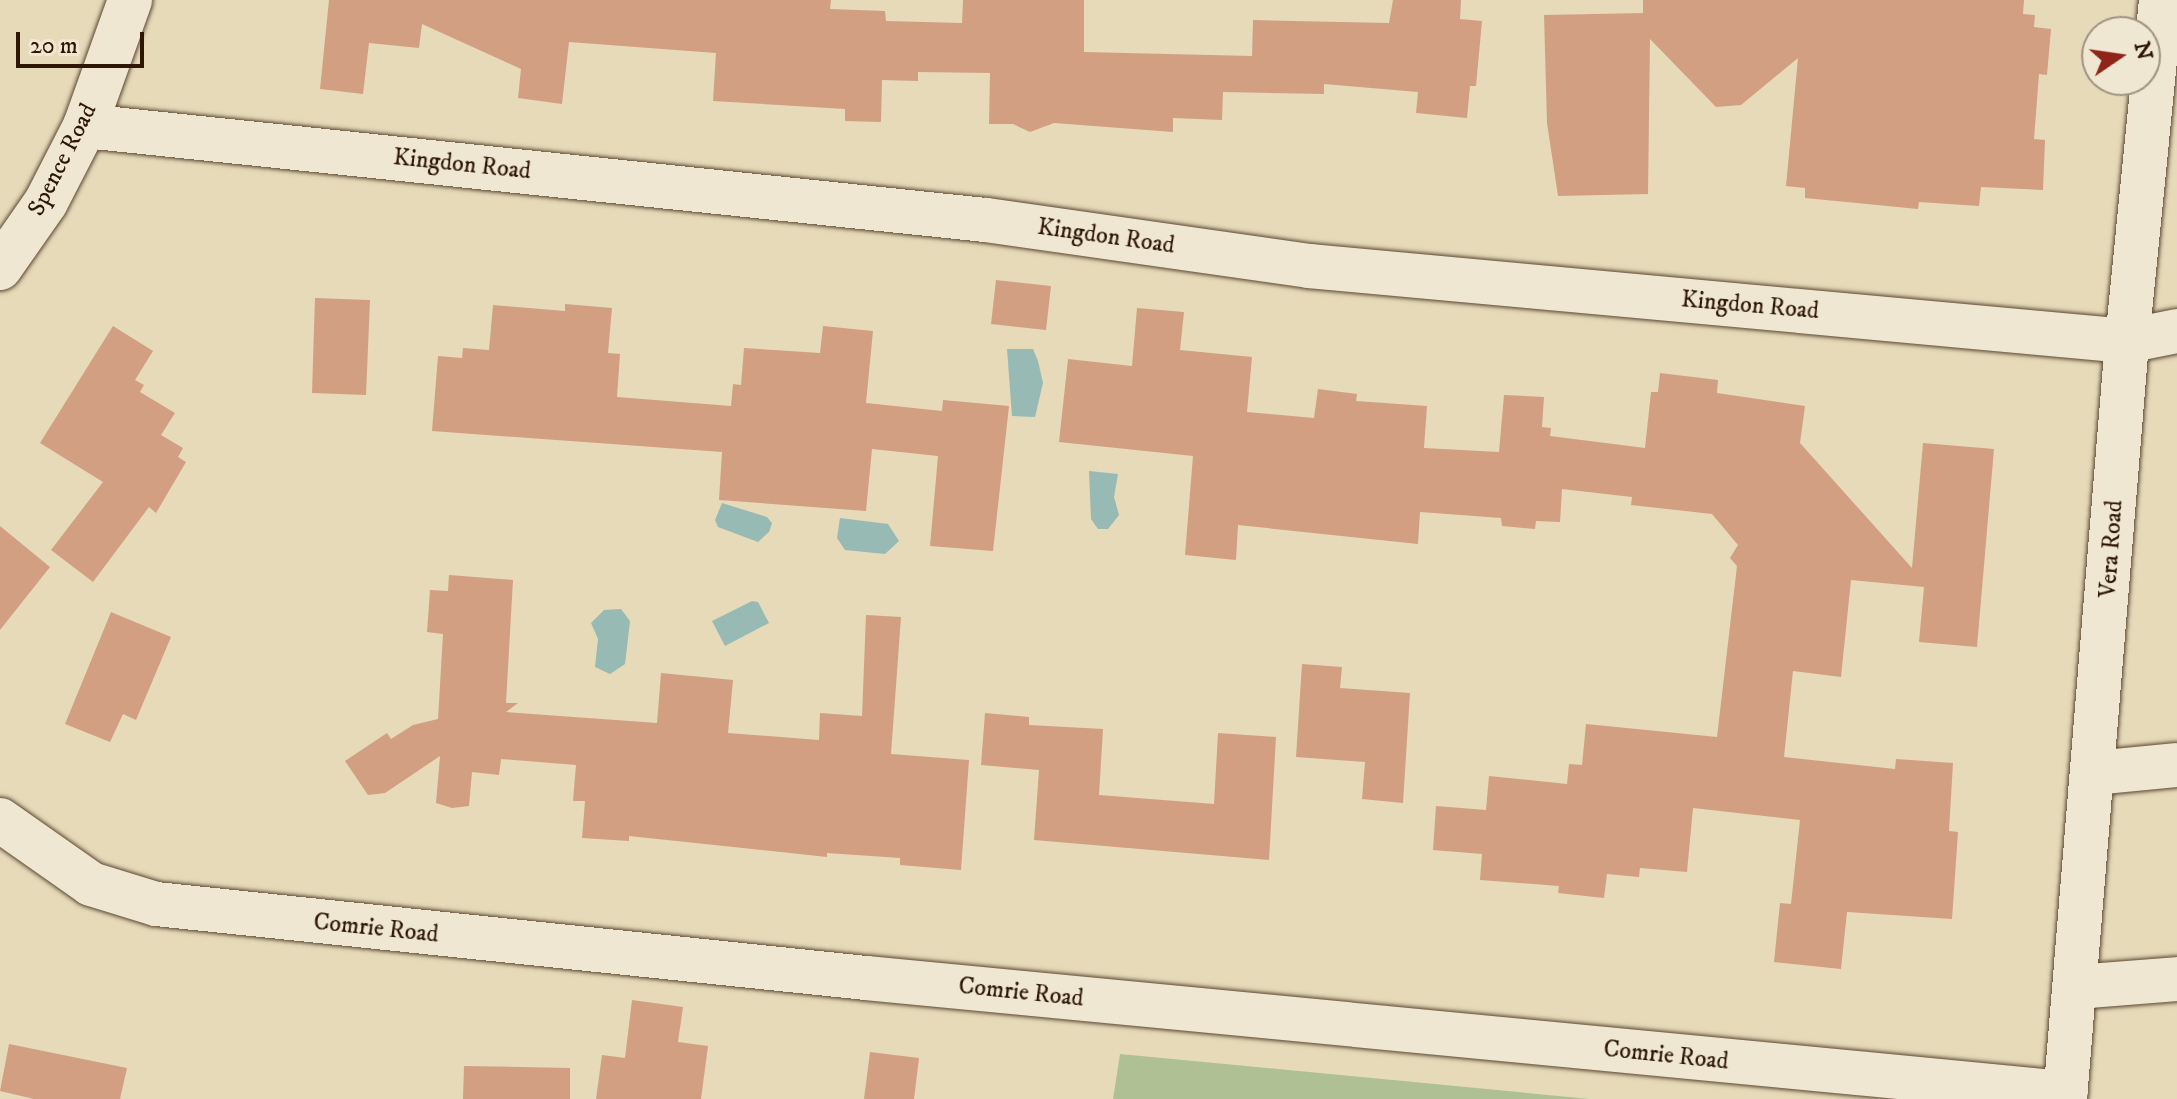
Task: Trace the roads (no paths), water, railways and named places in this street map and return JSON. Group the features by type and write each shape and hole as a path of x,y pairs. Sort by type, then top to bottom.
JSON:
{"street":[{"name":"Spence Road","path":"0,268 46,202 85,126 130,0"},
{"name":"Vera Road","path":"2065,1096 2094,773 2127,341 2161,0"},
{"name":"Kingdon Road","path":"85,126 986,220 1309,266 2127,341 2177,331"},
{"path":"2094,773 2177,765"},
{"name":"Comrie Road","path":"0,820 91,884 185,908 2065,1096"},
{"path":"2076,987 2177,979"}],"water":[{"path":"1007,349 1033,349 1038,361 1043,383 1035,417 1012,416"},
{"path":"1089,471 1118,474 1114,497 1119,515 1108,529 1098,529 1091,519"},
{"path":"722,503 767,517 772,523 769,532 758,542 718,527 715,520"},
{"path":"840,518 888,524 899,541 885,554 845,550 837,538"},
{"path":"752,601 758,602 769,623 725,646 712,621"},
{"path":"621,609 630,621 625,664 610,674 595,667 598,639 591,623 604,610"}]}
